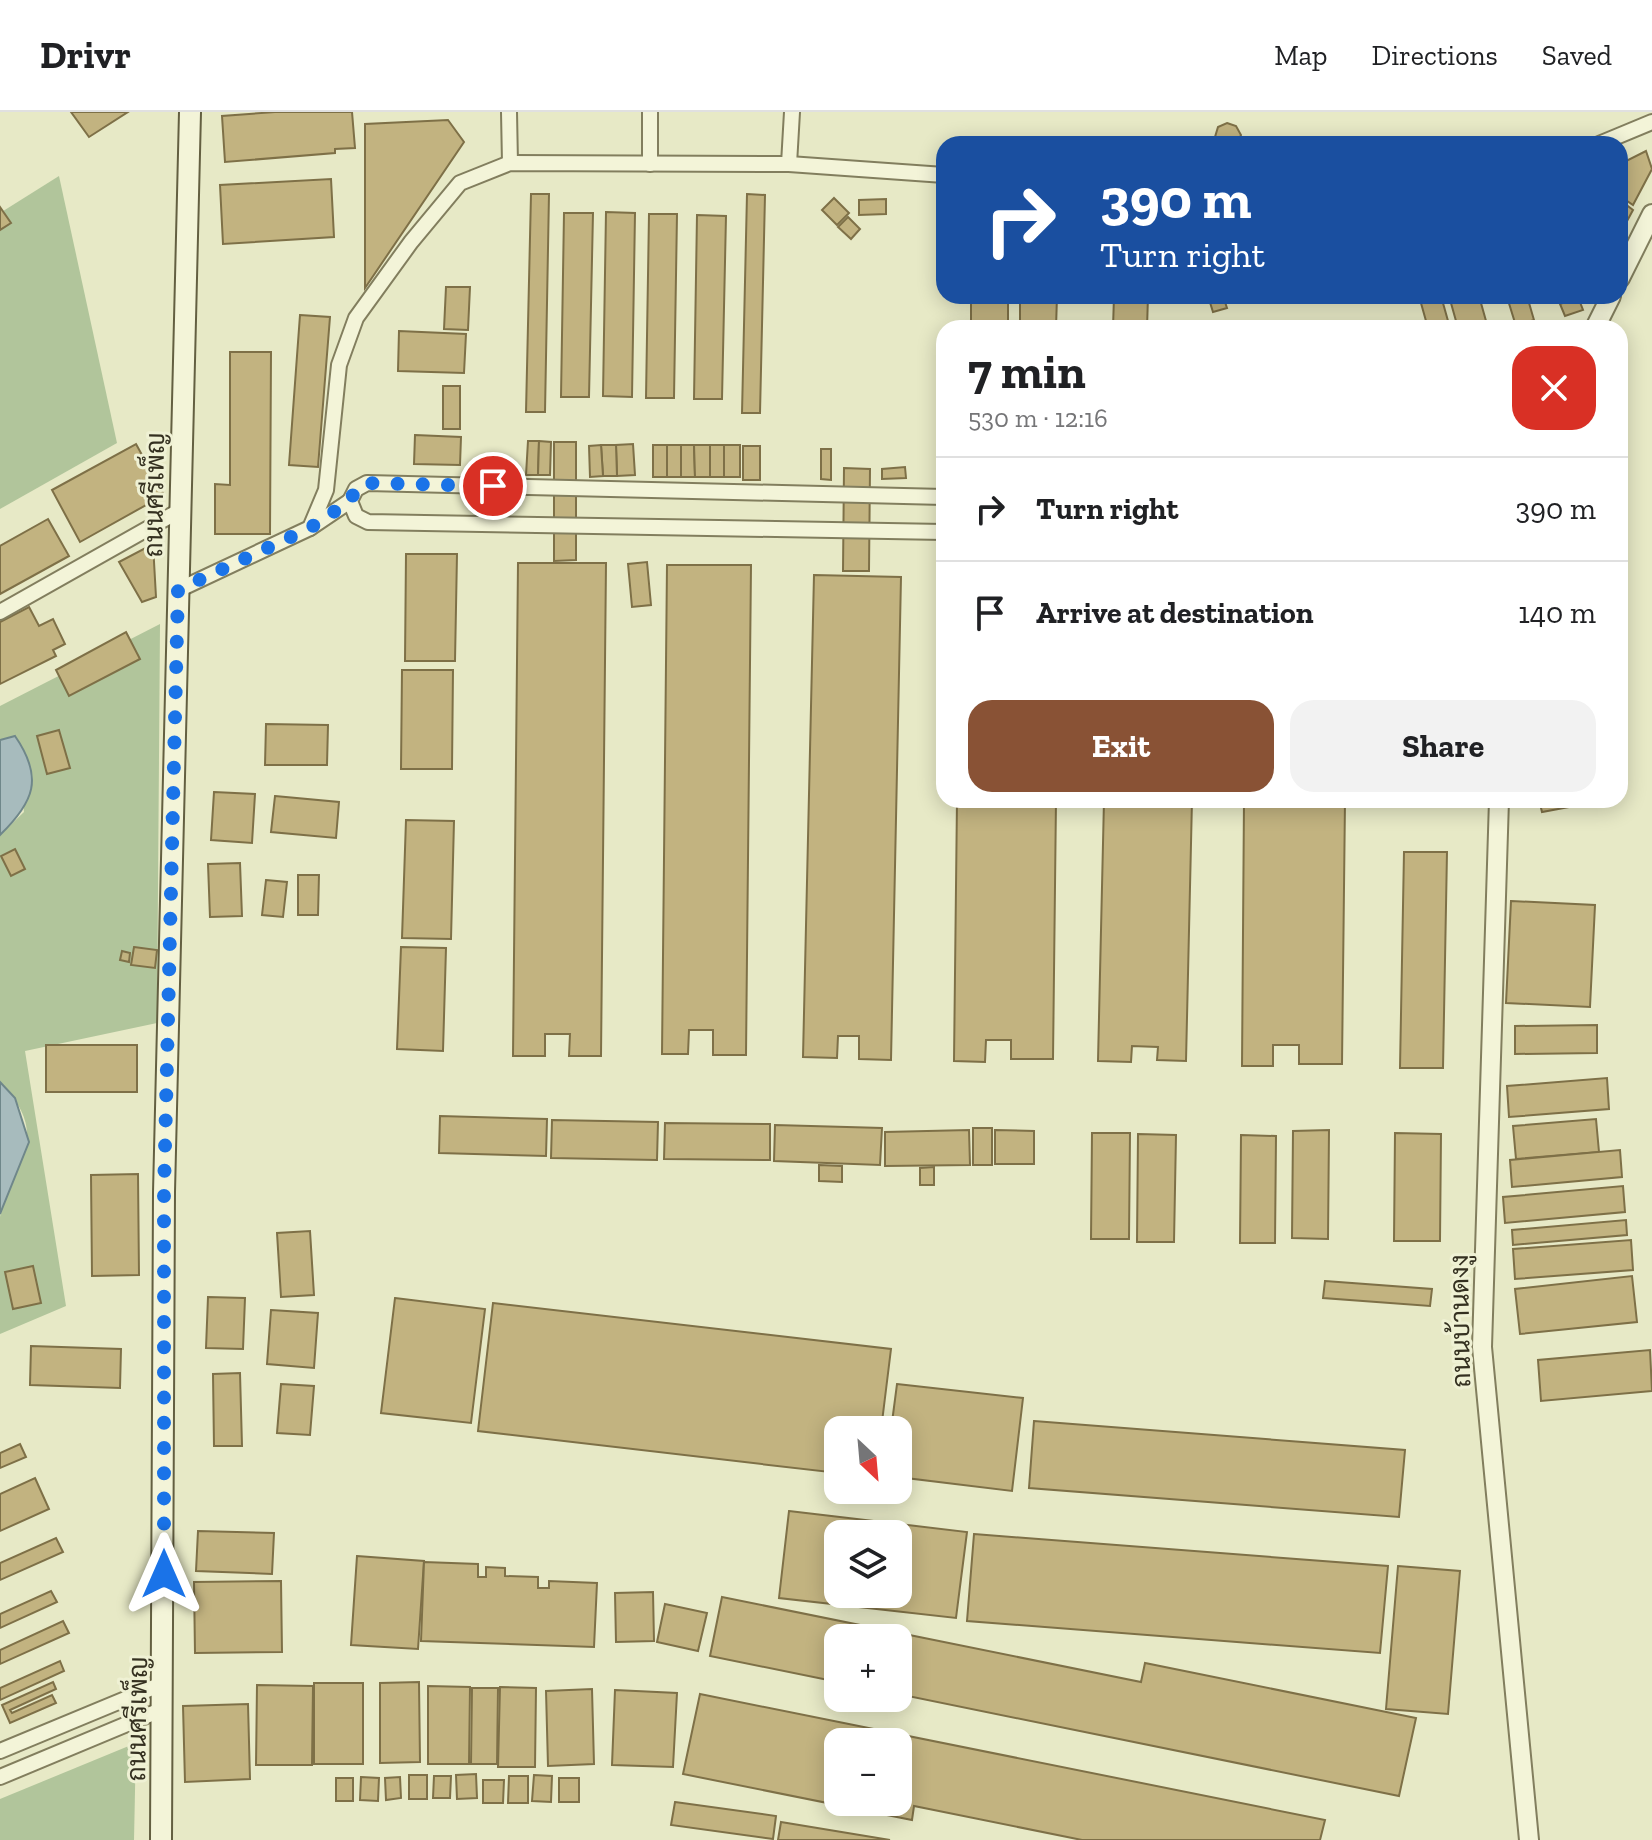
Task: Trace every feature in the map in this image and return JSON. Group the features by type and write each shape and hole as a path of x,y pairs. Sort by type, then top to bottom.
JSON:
{"main road":[{"name":"ถนนศรีเพ็ญ","path":"161,1840 164,1192 190,112"}],"street":[{"path":"509,112 510,163"},
{"path":"650,112 650,164"},
{"path":"789,164 792,112"},
{"path":"1618,136 1652,122"},
{"path":"310,528 326,490 339,365 356,318 411,242 460,183 510,163 789,164 936,174"},
{"path":"1628,262 1652,214"},
{"path":"178,590 310,528 350,501 356,489 367,483 936,497"},
{"path":"350,501 356,516 368,522 936,532"},
{"path":"0,612 179,511"},
{"name":"ถนนบ้านดงงู","path":"1499,808 1482,1347 1529,1840"},
{"path":"0,1751 164,1683"},
{"path":"0,1777 163,1709"}],"green space":[{"path":"59,176 117,443 0,509 0,213"},
{"path":"160,624 157,1023 25,1051 66,1306 0,1334 0,1217 27,1136 25,1120 16,1102 0,1082 0,835 24,812 16,736 0,740 0,706"},
{"path":"136,1743 134,1840 0,1840 0,1799"}],"shaded area":[{"path":"15,736 30,765 31,789 21,812 0,835 0,740"},
{"path":"0,1082 15,1098 29,1142 0,1214"}],"building":[{"path":"71,112 128,112 89,137"},
{"path":"352,112 355,148 335,149 335,153 225,162 222,116"},
{"path":"448,120 464,142 365,288 365,124"},
{"path":"1227,123 1236,126 1241,135 1215,136 1218,127"},
{"path":"1646,151 1652,169 1633,205 1628,202 1628,160"},
{"path":"331,179 334,237 223,244 220,185"},
{"path":"531,194 549,194 545,412 526,412"},
{"path":"747,194 765,195 760,413 742,413"},
{"path":"834,198 849,213 837,225 822,210"},
{"path":"886,199 886,214 859,215 859,200"},
{"path":"0,207 11,223 0,230"},
{"path":"606,212 635,213 632,397 603,396"},
{"path":"564,213 593,213 589,397 561,397"},
{"path":"649,214 677,214 674,398 646,398"},
{"path":"697,215 726,216 722,399 694,399"},
{"path":"848,217 860,229 851,239 838,227"},
{"path":"446,287 470,287 468,330 444,329"},
{"path":"971,304 1008,304 1008,320 971,320"},
{"path":"1020,304 1057,304 1056,320 1020,320"},
{"path":"1114,304 1148,304 1147,320 1113,320"},
{"path":"1210,304 1226,304 1227,308 1213,312"},
{"path":"1421,304 1443,304 1448,320 1426,320"},
{"path":"1451,304 1481,304 1486,320 1456,320"},
{"path":"1509,304 1529,304 1534,320 1514,320"},
{"path":"1560,304 1581,304 1583,310 1565,316"},
{"path":"300,315 330,317 318,467 289,465"},
{"path":"399,331 466,334 464,373 398,371"},
{"path":"230,352 271,352 270,534 215,534 215,484 230,485"},
{"path":"443,386 460,386 460,429 443,429"},
{"path":"415,435 461,437 460,465 414,464"},
{"path":"528,441 539,441 538,475 526,475"},
{"path":"539,441 551,442 550,475 538,475"},
{"path":"554,442 576,442 576,560 554,561"},
{"path":"136,444 164,495 80,542 52,490"},
{"path":"633,444 635,475 617,476 616,445"},
{"path":"601,445 616,445 617,476 603,476"},
{"path":"601,445 603,476 590,477 589,446"},
{"path":"653,445 667,445 667,477 653,477"},
{"path":"667,445 681,445 681,477 667,477"},
{"path":"681,445 694,445 695,477 681,477"},
{"path":"694,445 710,445 710,477 695,477"},
{"path":"710,445 724,445 724,477 710,477"},
{"path":"724,445 740,445 740,477 724,477"},
{"path":"743,446 760,446 760,480 743,480"},
{"path":"821,449 831,449 831,480 821,479"},
{"path":"905,467 906,478 882,479 882,469"},
{"path":"844,468 870,469 869,571 843,571"},
{"path":"48,519 69,556 0,594 0,546"},
{"path":"153,544 156,597 142,602 119,562"},
{"path":"406,554 457,554 455,661 405,661"},
{"path":"647,562 651,605 632,607 628,564"},
{"path":"518,563 606,563 601,1056 569,1056 570,1034 545,1034 545,1056 513,1056"},
{"path":"667,565 751,565 746,1055 713,1055 713,1030 689,1030 688,1054 662,1054"},
{"path":"814,575 901,577 891,1060 859,1059 859,1036 838,1036 837,1058 803,1057"},
{"path":"29,607 39,626 53,619 65,644 53,650 56,656 0,684 0,622"},
{"path":"126,632 140,659 69,696 56,670"},
{"path":"402,670 453,670 452,769 401,769"},
{"path":"266,724 328,725 327,765 265,765"},
{"path":"59,730 70,768 47,774 37,736"},
{"path":"214,792 255,794 252,843 211,840"},
{"path":"275,796 339,802 336,838 271,832"},
{"path":"957,808 1056,808 1053,1059 1011,1059 1011,1040 986,1040 985,1062 954,1061"},
{"path":"1104,808 1192,808 1186,1061 1157,1060 1158,1047 1132,1046 1131,1062 1098,1061"},
{"path":"1244,808 1345,808 1342,1064 1299,1064 1299,1045 1273,1045 1273,1066 1242,1066"},
{"path":"1541,808 1564,808 1542,812"},
{"path":"406,820 454,821 451,939 402,938"},
{"path":"15,849 25,869 11,876 1,856"},
{"path":"1404,852 1447,852 1443,1068 1400,1068"},
{"path":"240,863 242,916 210,917 208,864"},
{"path":"298,875 319,875 318,915 298,915"},
{"path":"266,880 287,882 283,917 262,915"},
{"path":"1511,901 1595,905 1590,1007 1506,1003"},
{"path":"134,947 157,950 155,968 131,965"},
{"path":"401,947 446,948 443,1051 397,1049"},
{"path":"122,951 130,953 129,962 120,960"},
{"path":"1597,1025 1597,1053 1515,1054 1515,1026"},
{"path":"46,1045 137,1045 137,1092 46,1092"},
{"path":"1607,1078 1609,1109 1509,1117 1507,1086"},
{"path":"440,1116 547,1119 546,1156 439,1153"},
{"path":"1596,1119 1599,1152 1516,1159 1513,1126"},
{"path":"552,1120 658,1122 657,1160 551,1158"},
{"path":"665,1123 770,1124 770,1160 664,1159"},
{"path":"775,1125 882,1128 880,1165 774,1161"},
{"path":"973,1128 992,1128 992,1165 973,1165"},
{"path":"969,1130 970,1165 885,1166 885,1132"},
{"path":"995,1130 1034,1131 1034,1164 995,1164"},
{"path":"1329,1130 1328,1239 1292,1238 1293,1131"},
{"path":"1092,1133 1130,1133 1129,1239 1091,1239"},
{"path":"1395,1133 1441,1134 1440,1241 1394,1241"},
{"path":"1138,1134 1176,1135 1174,1242 1137,1242"},
{"path":"1241,1135 1276,1136 1275,1243 1240,1243"},
{"path":"1620,1150 1622,1177 1512,1187 1510,1160"},
{"path":"819,1165 842,1166 842,1182 819,1181"},
{"path":"934,1167 934,1185 920,1185 920,1168"},
{"path":"138,1174 139,1275 92,1276 91,1175"},
{"path":"1623,1186 1625,1212 1505,1223 1503,1197"},
{"path":"1626,1220 1627,1235 1513,1245 1512,1230"},
{"path":"310,1231 314,1295 281,1297 277,1233"},
{"path":"1631,1240 1633,1270 1515,1279 1513,1249"},
{"path":"33,1266 41,1303 13,1309 5,1272"},
{"path":"1632,1276 1637,1322 1520,1334 1515,1289"},
{"path":"1325,1281 1432,1289 1430,1306 1323,1298"},
{"path":"208,1297 245,1298 243,1349 206,1348"},
{"path":"395,1298 485,1309 471,1423 381,1413"},
{"path":"493,1303 891,1349 883,1416 824,1416 824,1471 478,1431"},
{"path":"271,1310 318,1313 314,1368 267,1364"},
{"path":"31,1346 121,1349 120,1388 30,1385"},
{"path":"1650,1350 1652,1391 1541,1401 1538,1360"},
{"path":"240,1373 242,1446 214,1446 213,1374"},
{"path":"281,1384 314,1386 310,1435 277,1433"},
{"path":"897,1384 1023,1398 1012,1491 912,1479 912,1416 893,1416"},
{"path":"1034,1421 1405,1450 1399,1517 1029,1488"},
{"path":"20,1444 26,1457 0,1468 0,1453"},
{"path":"35,1478 49,1509 0,1531 0,1494"},
{"path":"789,1511 865,1520 824,1520 824,1603 779,1598"},
{"path":"912,1526 967,1532 956,1618 868,1608 912,1608"},
{"path":"198,1531 274,1533 272,1574 196,1571"},
{"path":"974,1534 1388,1566 1380,1653 967,1621"},
{"path":"56,1538 63,1552 0,1580 0,1563"},
{"path":"357,1556 424,1561 418,1649 351,1645"},
{"path":"424,1562 478,1564 478,1577 486,1577 486,1567 505,1568 505,1576 538,1577 538,1588 549,1588 549,1581 597,1583 594,1647 421,1641"},
{"path":"1398,1566 1460,1571 1448,1714 1386,1709"},
{"path":"281,1581 282,1652 195,1653 194,1582"},
{"path":"51,1591 57,1602 0,1628 0,1614"},
{"path":"653,1592 654,1641 616,1642 615,1593"},
{"path":"722,1597 855,1624 824,1624 824,1679 710,1656"},
{"path":"665,1604 707,1613 698,1651 657,1642"},
{"path":"63,1621 69,1633 0,1664 0,1650"},
{"path":"912,1636 1141,1682 1145,1663 1416,1718 1399,1796 912,1697"},
{"path":"60,1661 64,1671 0,1700 0,1688"},
{"path":"53,1682 56,1689 10,1710 12,1713 52,1695 56,1703 10,1723 2,1705"},
{"path":"419,1682 420,1762 380,1763 380,1683"},
{"path":"314,1683 363,1683 363,1764 314,1764"},
{"path":"257,1685 313,1686 312,1765 256,1765"},
{"path":"428,1686 470,1687 469,1764 428,1764"},
{"path":"500,1687 536,1688 535,1767 498,1767"},
{"path":"472,1688 498,1688 497,1764 471,1764"},
{"path":"592,1689 594,1764 548,1766 546,1691"},
{"path":"615,1690 677,1693 673,1767 612,1765"},
{"path":"700,1694 869,1728 824,1728 824,1802 683,1774"},
{"path":"248,1704 250,1779 185,1782 183,1706"},
{"path":"912,1737 1325,1820 1320,1840 1082,1840 914,1806 912,1820 892,1816 912,1816"},
{"path":"476,1774 477,1798 457,1799 456,1775"},
{"path":"409,1775 427,1775 427,1799 409,1799"},
{"path":"534,1775 552,1776 551,1802 532,1801"},
{"path":"434,1776 451,1776 450,1798 433,1798"},
{"path":"509,1776 528,1776 528,1803 508,1803"},
{"path":"361,1777 379,1778 378,1801 360,1800"},
{"path":"400,1777 401,1798 386,1800 385,1778"},
{"path":"336,1778 353,1778 353,1801 336,1801"},
{"path":"559,1778 579,1778 579,1802 559,1802"},
{"path":"483,1780 504,1780 503,1803 483,1803"},
{"path":"675,1802 776,1816 773,1839 671,1825"},
{"path":"781,1822 890,1840 778,1840"}],"route":[{"path":"164,1574 164,1192 178,590 310,528 350,501 356,489 367,483 493,486"}]}
